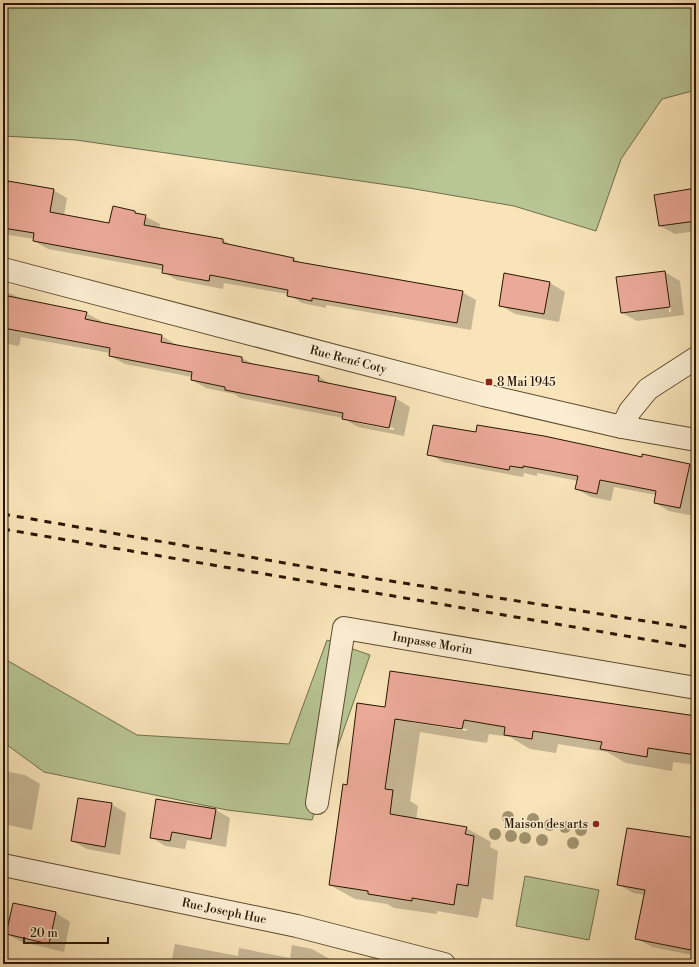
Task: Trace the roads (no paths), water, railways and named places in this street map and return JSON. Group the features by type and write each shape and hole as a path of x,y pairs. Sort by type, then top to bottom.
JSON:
{"street":[{"name":"Rue René Coty","path":"3,269 484,395 622,428 696,440"},
{"path":"622,428 630,411 648,389 696,358"},
{"name":"Impasse Morin","path":"317,803 344,628 696,688"},
{"name":"Rue Joseph Hue","path":"3,865 297,926 444,964"}],"railway":[{"path":"3,514 365,577 696,629"},
{"path":"3,529 696,648"}],"place":[{"name":"8 Mai 1945","path":"489,382"},
{"name":"Maison des arts","path":"596,824"}]}
